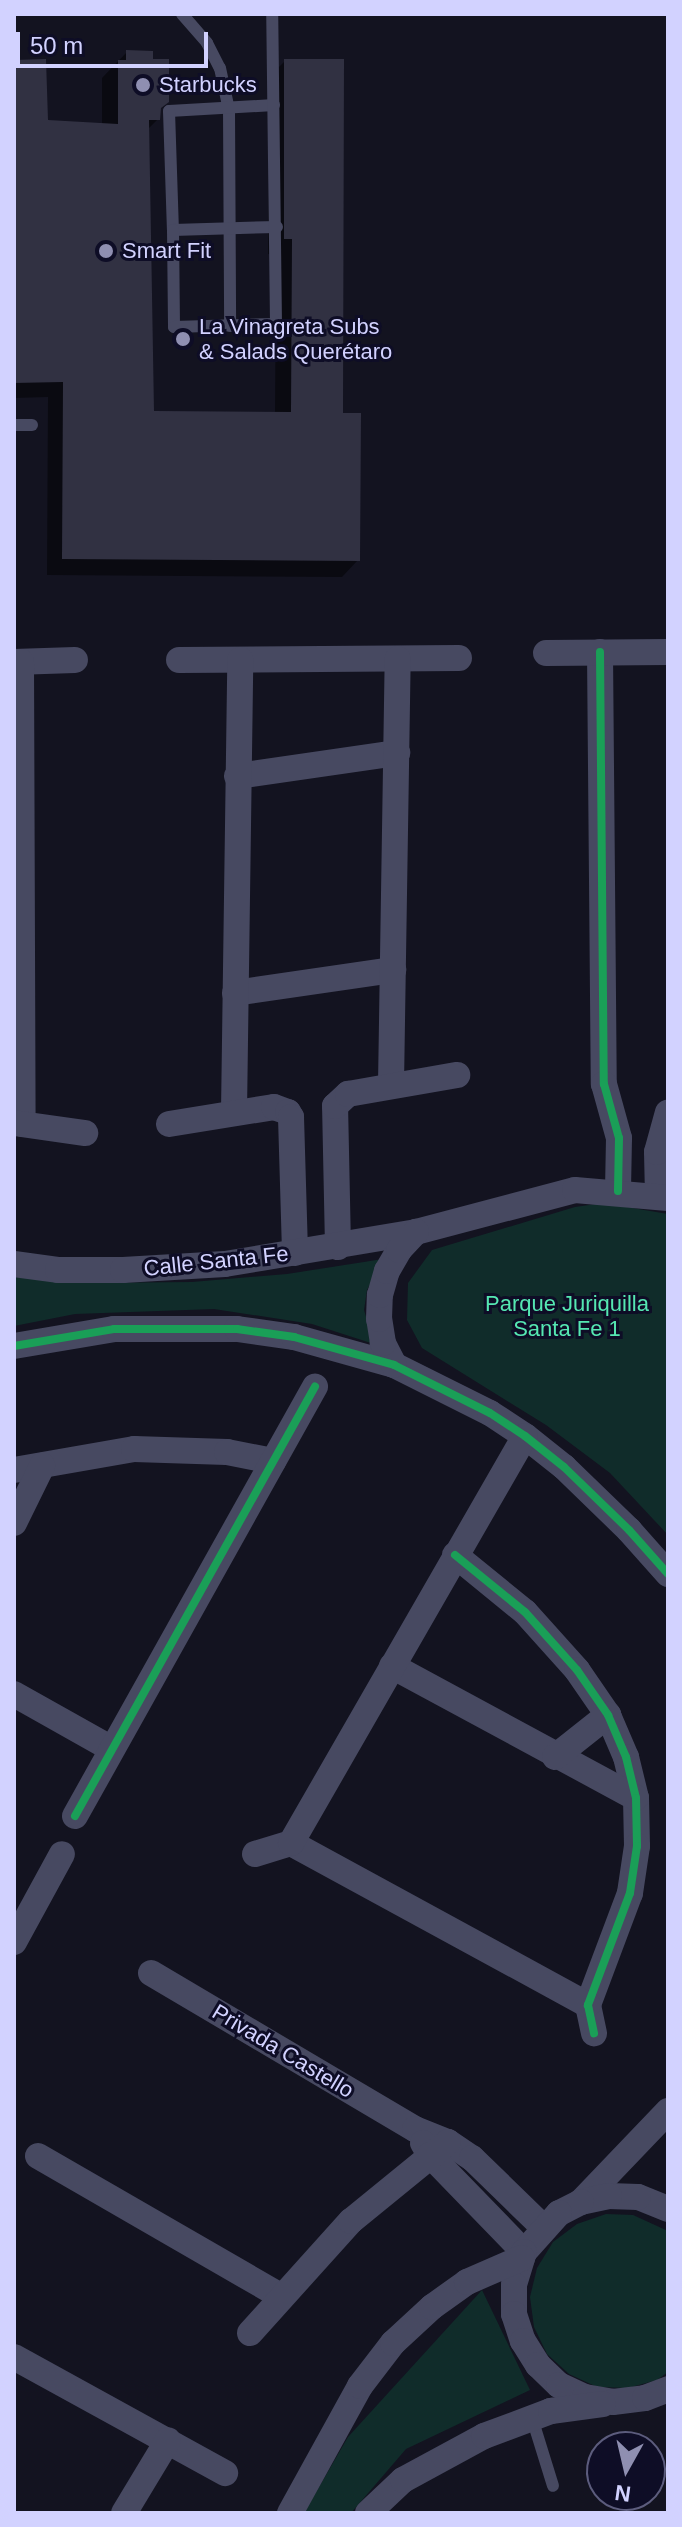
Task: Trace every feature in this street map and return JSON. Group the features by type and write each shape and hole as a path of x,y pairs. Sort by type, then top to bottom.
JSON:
{"street":[{"path":"600,652 604,1084 619,1138 618,1191"},
{"path":"546,653 668,652"},
{"path":"179,660 459,658"},
{"path":"391,1085 398,659"},
{"path":"75,660 18,662 19,1124 85,1133"},
{"path":"234,1112 240,660"},
{"path":"237,776 397,753"},
{"path":"235,993 393,970"},
{"path":"338,1247 335,1106 348,1094 457,1075"},
{"path":"169,1124 274,1107 291,1117 295,1253"},
{"path":"663,1197 657,1152 668,1112"},
{"name":"Calle Santa Fe","path":"14,1264 58,1270 123,1270 225,1264 416,1232 575,1190 618,1191 663,1197"},
{"path":"394,1365 383,1343 379,1319 380,1295 387,1271 399,1250 416,1232"},
{"path":"14,1346 114,1329 237,1329 294,1337 394,1365 462,1398 525,1436 564,1467 629,1530 668,1574"},
{"path":"75,1816 315,1386"},
{"path":"255,1854 291,1843 525,1436"},
{"path":"14,1470 134,1449 227,1452 273,1461"},
{"path":"14,1523 42,1466"},
{"path":"455,1555 525,1612 577,1670 608,1715 626,1757 636,1798 637,1846 630,1893 588,2005 594,2033"},
{"path":"392,1666 555,1757 636,1798"},
{"path":"14,1694 112,1749"},
{"path":"555,1757 608,1715"},
{"path":"291,1843 588,2005"},
{"path":"18,1924 62,1854"},
{"name":"Privada Castello","path":"151,1973 415,2129 439,2149 472,2158 543,2227"},
{"path":"581,2202 668,2111"},
{"path":"250,2333 280,2296 351,2221 439,2149 523,2255"},
{"path":"38,2156 280,2296"},
{"path":"613,2402 585,2397 559,2385 538,2365 523,2341 514,2314 514,2285 523,2255 543,2227 559,2213 581,2202 609,2196 638,2197 668,2209"},
{"path":"290,2513 360,2386 393,2343 432,2307 467,2282 523,2255"},
{"path":"14,2357 225,2473"},
{"path":"368,2513 403,2480 484,2436 551,2411 660,2396"},
{"path":"124,2513 168,2440"}],"lane":[{"path":"182,14 207,43 220,68 229,110 230,326"},
{"path":"272,14 277,227 276,324 174,327 169,111 229,110 274,105"},
{"path":"173,230 277,227"},
{"path":"14,425 32,425"},
{"path":"532,2418 553,2486"}],"green space":[{"name":"Parque Juriquilla Santa Fe 1","path":"603,1203 668,1214 668,1535 610,1473 546,1425 422,1348 407,1320 408,1283 432,1250 575,1207"},
{"path":"383,1259 367,1290 364,1310 374,1344 312,1324 214,1309 75,1314 14,1326 14,1277 89,1283 192,1282 287,1274"},
{"path":"606,2214 633,2215 668,2231 668,2372 657,2380 628,2388 597,2387 569,2374 547,2354 534,2327 530,2297 537,2268 553,2242 577,2224"},
{"path":"482,2290 530,2390 406,2449 351,2513 304,2513 348,2437"}],"building":[{"path":"126,50 153,51 153,59 169,59 169,102 161,108 160,120 149,120 154,411 291,412 292,239 284,239 284,59 344,59 343,413 361,413 360,561 62,559 63,382 14,383 14,60 46,59 48,120 118,124 118,60 126,60"}],"cycle path":[{"path":"600,652 604,1084 619,1138 618,1191"},
{"path":"14,1346 114,1329 237,1329 294,1337 394,1365 490,1413 525,1436 564,1467 629,1530 668,1574"},
{"path":"75,1816 315,1386"},
{"path":"455,1555 525,1612 577,1670 608,1715 626,1757 636,1798 637,1846 630,1893 588,2005 594,2033"}],"place":[{"name":"Starbucks","path":"143,85"},
{"name":"Smart Fit","path":"106,251"},
{"name":"La Vinagreta Subs & Salads Querétaro","path":"183,339"}]}
